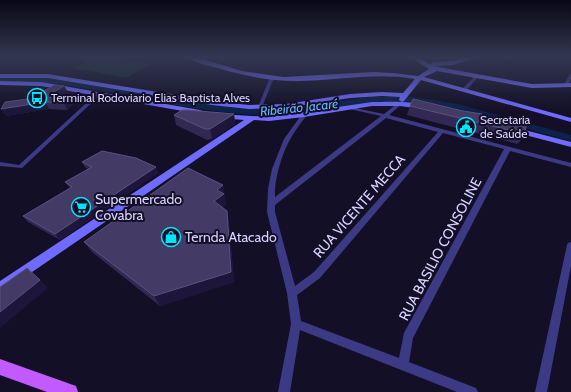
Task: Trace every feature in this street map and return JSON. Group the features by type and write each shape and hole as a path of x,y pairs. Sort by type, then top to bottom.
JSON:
{"main road":[{"path":"259,75 272,78 312,79 365,75"},
{"path":"403,75 410,78 412,84"},
{"path":"404,75 420,78 571,120"},
{"path":"0,83 41,84 218,115 269,119 304,115 402,99 412,84 424,75"},
{"path":"469,75 532,86 568,85"},
{"path":"0,76 48,76 212,103 259,108 286,106 350,96 382,94 427,108"},
{"path":"0,288 252,117 259,108"},
{"path":"504,127 571,145"},
{"path":"0,367 70,392"}],"street":[{"path":"568,85 571,75"},
{"path":"464,90 476,77"},
{"path":"259,108 272,78"},
{"path":"0,164 20,168 98,95"},
{"path":"272,203 384,116 402,99"},
{"path":"347,108 384,116 571,165"},
{"path":"284,392 296,324 292,293 271,212 272,189 275,169 287,139 304,115"},
{"name":"RUA VICENTE MECCA","path":"292,293 317,275 442,131"},
{"name":"RUA BASILIO CONSOLINE","path":"403,366 408,337 508,148"},
{"path":"541,392 571,245"},
{"path":"296,324 472,392"}],"green space":[{"path":"111,75 131,75 126,78"}],"building":[{"path":"55,85 64,86 45,97 69,97 64,103 45,102 1,109 5,102 28,99"},
{"path":"413,99 482,114 481,115 526,126 525,134 410,106"},
{"path":"182,110 234,114 210,129 205,129 174,115"},
{"name":"Supermercado Covabra","path":"102,151 136,158 156,167 55,234 23,216 72,187 65,182 92,167 82,162"},
{"name":"Ternda Atacado","path":"188,168 223,185 217,190 224,194 214,201 227,211 231,272 154,296 84,242"},
{"path":"27,268 40,280 0,312 0,287"}],"waterway":[{"name":"Ribeirão Jacaré","path":"0,80 61,82 212,108 251,112 298,110 371,100 412,100 458,107 571,138"}],"place":[{"name":"Terminal Rodoviario Elias Baptista Alves","path":"37,98"},
{"name":"Secretaria de Saúde","path":"466,127"},
{"name":"Supermercado Covabra","path":"81,207"},
{"name":"Ternda Atacado","path":"171,237"}]}
